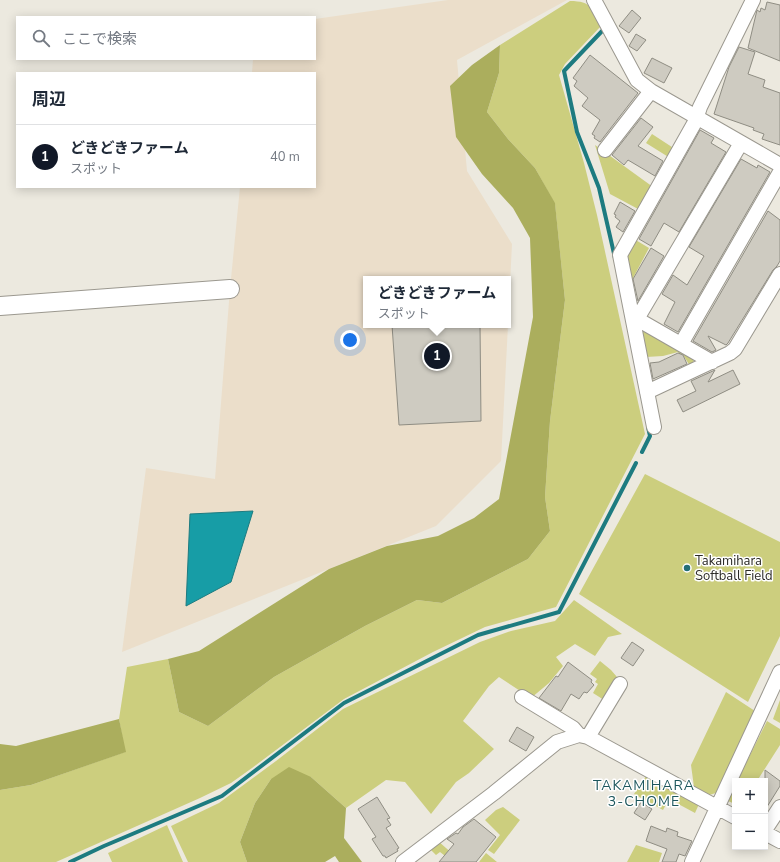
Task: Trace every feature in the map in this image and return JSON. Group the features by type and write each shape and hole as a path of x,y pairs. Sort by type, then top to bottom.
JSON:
{"street":[{"path":"594,0 637,80 651,91 697,116 780,165"},
{"path":"654,427 635,319 620,255 695,122 700,107 753,0"},
{"path":"605,150 651,91"},
{"path":"635,319 741,143"},
{"path":"681,344 780,172"},
{"path":"647,392 730,353 739,345 780,274"},
{"path":"0,306 230,289"},
{"path":"635,319 712,362"},
{"path":"692,862 780,672"},
{"path":"403,862 512,779 557,742 584,736 620,684"},
{"path":"522,697 584,736 732,816"},
{"path":"768,826 780,807"},
{"path":"768,833 780,841"}],"shaded area":[{"path":"448,0 567,0 457,60 467,171 512,244 510,276 363,276 363,328 508,328 501,461 436,526 122,652 146,468 215,479 230,289 240,188 316,188 316,72 252,72 253,60 316,60 316,19"}],"green space":[{"path":"570,1 577,1 587,4 593,11 601,26 565,64 559,75 597,215 645,434 556,607 485,627 433,652 344,699 231,783 200,798 56,862 0,862 0,790 31,785 125,752 119,719 127,667 168,659 179,712 208,726 274,677 365,626 417,600 442,603 528,559 550,531 545,497 550,421 565,300 555,204 535,168 508,139 487,112 499,73 500,45"},
{"path":"500,45 499,73 487,112 508,139 535,168 555,203 565,300 550,421 545,497 550,531 528,559 442,603 417,600 365,626 274,677 208,726 179,712 168,659 199,651 329,569 387,546 438,536 474,518 499,499 533,317 530,238 513,208 482,174 456,137 450,86 472,65"},
{"path":"652,134 675,149 670,158 646,143"},
{"path":"595,145 653,187 640,210 610,194"},
{"path":"634,239 649,248 632,280 627,254"},
{"path":"647,330 694,357 693,365 690,366 683,355 680,356 678,352 663,356 646,357 642,332"},
{"name":"Takamihara Softball Field","path":"645,474 780,542 780,636 748,702 579,594"},
{"path":"574,600 622,634 608,637 595,656 575,644 556,657 563,666 549,683 531,698 499,677 489,686 463,721 494,749 469,773 456,782 431,814 405,782 386,780 346,808 311,777 271,779 255,803 240,842 247,862 188,862 171,826 219,803 343,709 480,642 511,631 555,621"},
{"path":"600,661 617,677 604,700 593,693 598,684 595,682 597,679 590,674"},
{"path":"726,692 755,711 716,793 709,795 694,787 691,765"},
{"path":"780,700 780,723 773,719"},
{"path":"119,719 126,752 31,785 0,790 0,744 16,746"},
{"path":"767,721 780,729 780,745 759,778 738,778"},
{"path":"289,767 311,777 346,808 344,838 362,862 339,862 335,856 325,862 247,862 240,842 255,803 271,779"},
{"path":"646,776 699,804 695,813 669,799 663,810 634,794"},
{"path":"732,792 732,803 728,801"},
{"path":"503,807 520,820 494,854 488,850 500,835 485,820 496,810"},
{"path":"167,825 183,862 112,862 108,853"},
{"path":"438,841 462,862 453,862 440,852 436,855 429,848"},
{"path":"636,845 662,853 659,862 627,862"},
{"path":"486,853 497,862 479,862"}],"water":[{"path":"253,511 231,582 186,606 190,514"}],"building":[{"path":"767,2 780,5 780,61 748,48 757,10 760,12 761,8 765,10"},
{"path":"632,10 641,18 629,33 619,26"},
{"path":"636,34 646,40 637,51 629,46"},
{"path":"739,47 755,52 748,74 765,80 763,87 780,93 780,145 762,139 764,134 753,130 754,128 714,114 729,67"},
{"path":"590,55 638,93 600,142 594,138 595,136 592,134 600,120 582,106 588,98 574,86 577,81 573,78"},
{"path":"652,58 672,68 664,83 644,73"},
{"path":"641,118 653,127 638,146 663,161 655,176 628,160 624,165 612,155"},
{"path":"700,130 714,138 711,143 726,152 679,232 664,223 651,246 639,239"},
{"path":"741,159 757,168 758,165 770,172 678,332 664,324 675,302 662,294 673,275 687,285 704,256 689,247"},
{"path":"620,202 635,211 623,232 616,227 620,221 614,214"},
{"path":"768,211 780,220 780,261 728,343 726,345 708,336 716,350 712,352 693,341"},
{"path":"651,248 664,256 638,301 633,279"},
{"path":"392,328 480,328 481,421 399,425"},
{"path":"678,353 683,355 687,364 653,379 650,363 659,362"},
{"path":"715,370 708,382 733,370 740,384 683,412 677,400 696,391 691,381"},
{"path":"632,642 644,650 633,666 621,658"},
{"path":"568,662 592,680 591,682 594,685 587,693 584,692 579,699 571,694 561,711 539,698 556,676 558,677"},
{"path":"517,727 534,737 526,751 509,741"},
{"path":"765,770 780,781 780,786 768,805 768,778 765,778"},
{"path":"377,797 390,818 387,819 391,825 386,828 399,848 397,849 398,851 386,858 383,856 372,839 376,837 358,809"},
{"path":"641,802 652,809 645,820 634,813"},
{"path":"474,819 496,837 476,862 439,862 454,844 447,839 456,833 458,834 463,827"},
{"path":"651,826 666,832 667,828 678,832 677,836 692,841 685,856 679,854 676,862 662,862 667,849 646,841"}],"waterway":[{"path":"604,29 564,71 577,132 599,188 615,258"},
{"path":"642,452 650,436 648,427"},
{"path":"70,862 222,796 344,703 478,635 559,612 636,463"}],"place":[{"name":"どきどきファーム","path":"437,356"},
{"name":"Takamihara Softball Field","path":"687,568"}],"district":[{"name":"TAKAMIHARA 3-CHOME","path":"644,794"}]}
